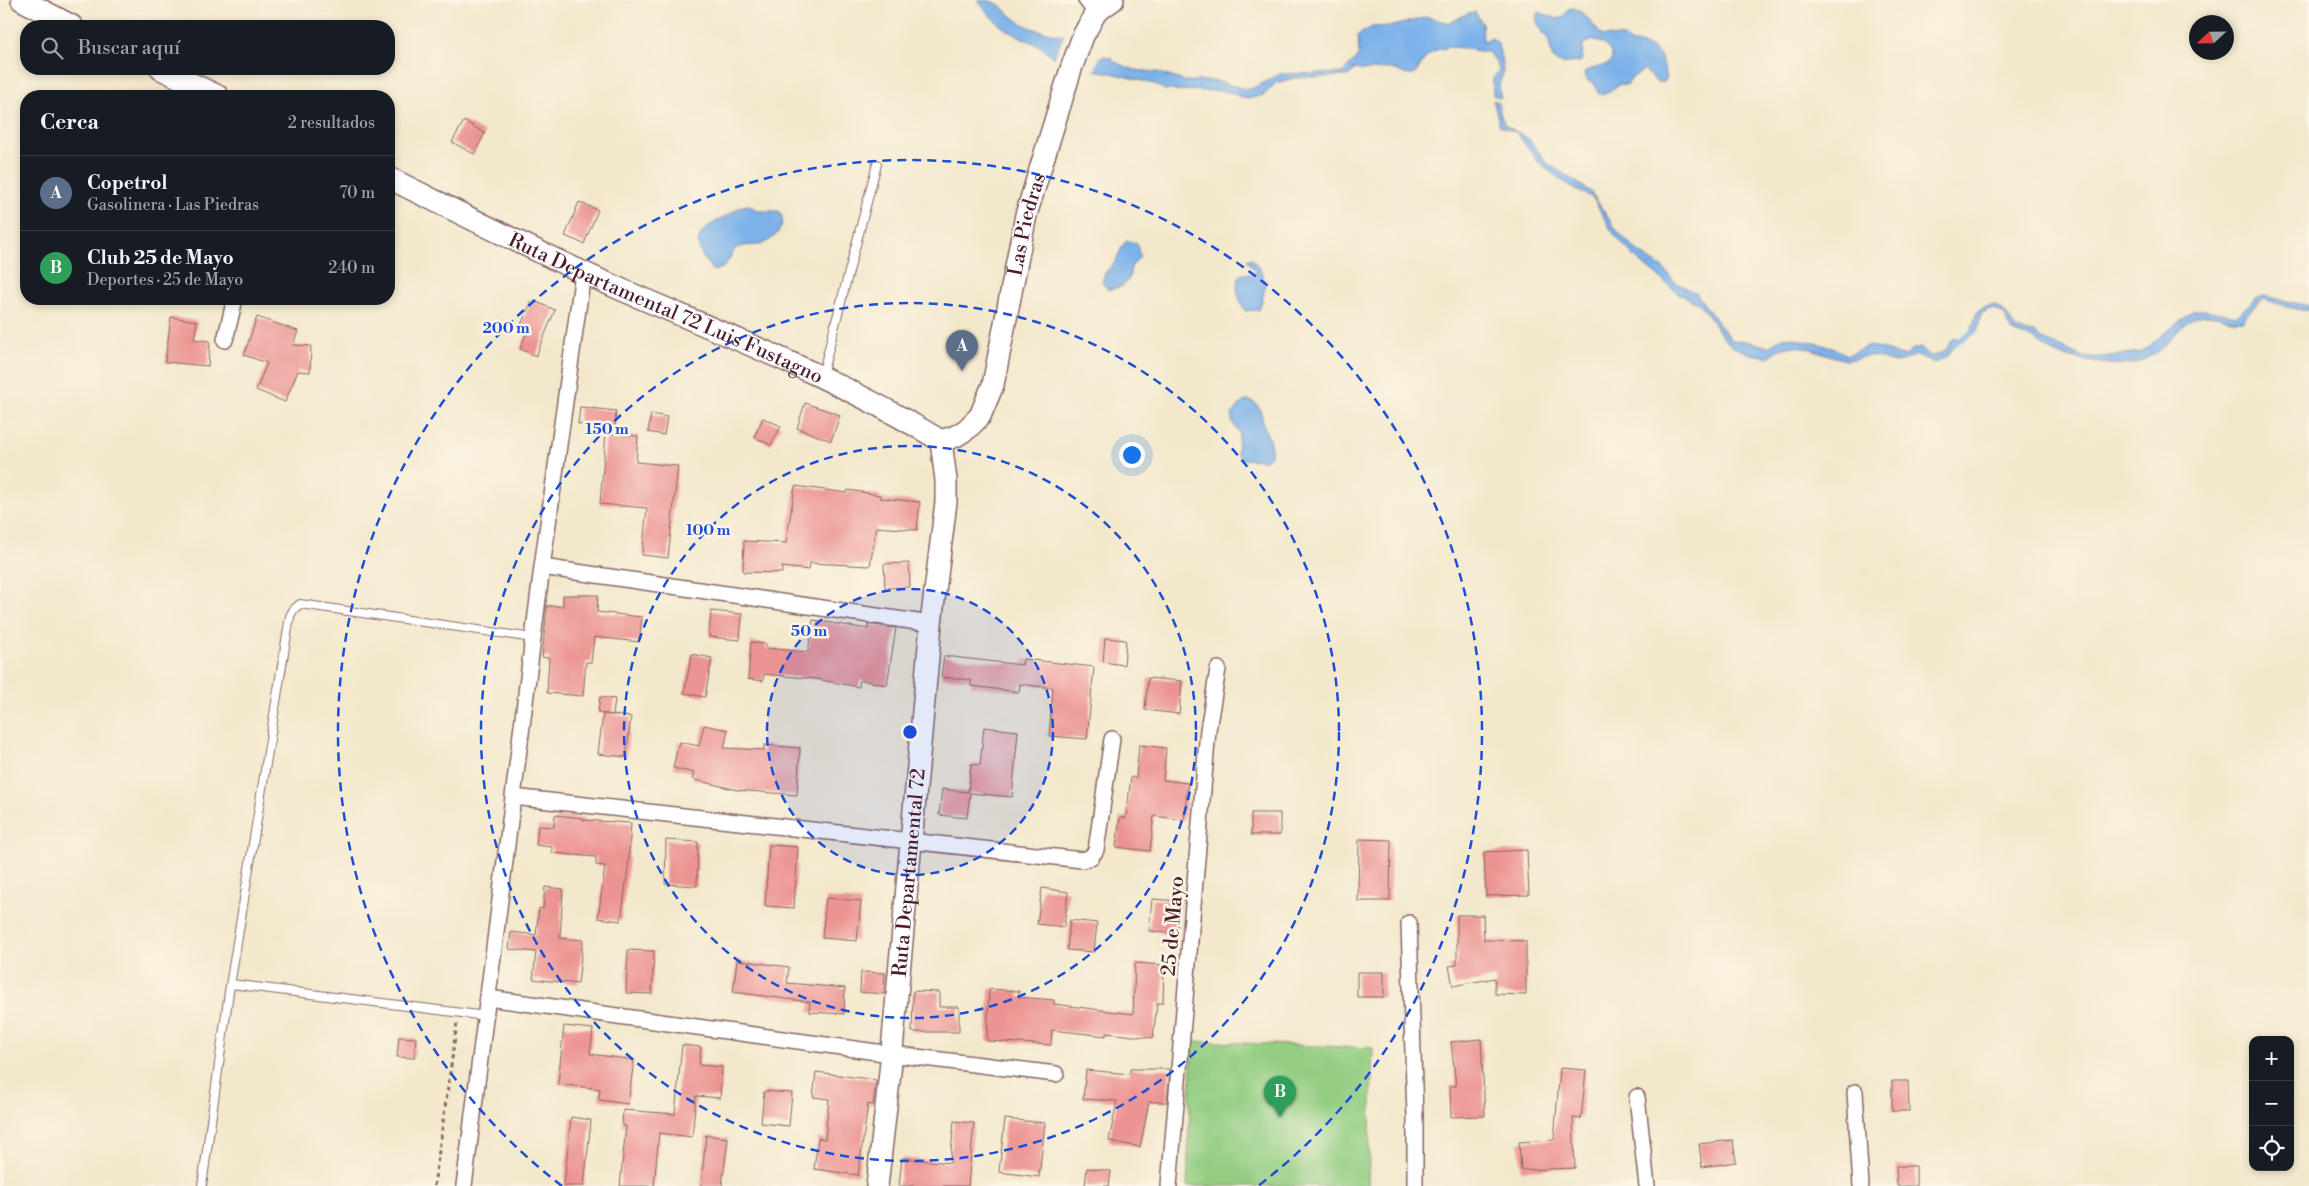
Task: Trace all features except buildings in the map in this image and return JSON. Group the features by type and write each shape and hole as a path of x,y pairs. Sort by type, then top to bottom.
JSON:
{"main road":[{"path":"22,0 60,20"},
{"name":"Las Piedras","path":"941,441 956,436 967,429 980,416 993,385 1026,215 1071,68 1098,4"},
{"path":"174,75 205,90"},
{"name":"Ruta Departamental 72 Luis Fustagno","path":"395,181 583,273 822,377 918,426 941,441"},
{"name":"Ruta Departamental 72","path":"877,1186 892,1054 931,624 946,502 946,480 941,441"}],"street":[{"path":"464,1186 542,567 583,273"},
{"path":"225,340 234,305"},
{"path":"542,567 931,624"},
{"name":"25 de Mayo","path":"1169,1186 1208,730 1218,669"},
{"path":"513,797 1082,860 1091,857 1096,850 1112,739"},
{"path":"1409,923 1416,1117 1415,1186"},
{"path":"488,998 892,1054 1056,1074"},
{"path":"1855,1092 1861,1186"},
{"path":"1637,1096 1647,1186"}],"lane":[{"path":"822,377 877,164"},
{"path":"202,1186 231,984 290,616 294,609 300,604 533,638"},
{"path":"231,984 486,1016"}],"path":[{"path":"434,1186 458,1013"}],"green space":[{"path":"1192,1041 1373,1048 1368,1186 1187,1186"}],"water":[{"path":"977,0 994,2 1018,21 1030,27 1044,32 1064,35 1053,58 1037,45 1003,27"},
{"path":"1574,8 1587,17 1603,36 1624,37 1630,42 1651,47 1661,57 1666,76 1664,82 1657,82 1644,70 1633,77 1627,85 1620,84 1603,95 1598,92 1594,83 1588,81 1584,75 1585,71 1609,64 1612,56 1607,47 1594,40 1583,44 1582,60 1580,62 1561,63 1554,60 1549,42 1537,22 1537,14 1539,12 1558,19 1565,15 1568,9"},
{"path":"1475,12 1482,23 1483,41 1492,38 1498,43 1503,66 1503,74 1499,84 1501,98 1493,95 1493,78 1499,71 1497,63 1488,52 1451,47 1443,48 1429,55 1414,75 1391,69 1357,70 1352,68 1355,70 1348,76 1295,78 1276,83 1264,95 1247,99 1226,91 1165,90 1154,84 1108,72 1090,70 1097,58 1104,56 1135,70 1157,72 1184,81 1216,81 1251,89 1280,74 1343,73 1359,55 1358,35 1372,27 1393,26 1427,17 1449,23 1468,13"},
{"path":"1493,100 1498,103 1505,125 1529,139 1547,163 1590,191 1618,232 1640,253 1664,269 1675,282 1696,293 1731,340 1747,341 1769,347 1780,339 1788,337 1824,345 1847,355 1871,346 1905,356 1913,349 1921,348 1928,355 1934,356 1945,351 1956,337 1959,340 1945,358 1935,363 1917,355 1895,362 1872,356 1845,360 1796,346 1787,347 1769,357 1751,354 1733,347 1724,339 1701,305 1678,293 1637,259 1618,239 1593,198 1571,187 1538,162 1516,132 1500,126"},
{"path":"748,205 759,211 779,211 782,220 780,230 769,241 736,248 723,268 713,271 701,253 699,240 701,234 714,223 738,208"},
{"path":"1127,240 1137,244 1140,256 1131,267 1129,279 1123,286 1108,290 1102,282 1103,277 1115,262"},
{"path":"1251,258 1261,271 1264,282 1264,295 1259,310 1245,311 1239,297 1237,283 1241,274 1253,274 1256,272 1247,260"},
{"path":"2264,296 2305,305 2309,304 2309,310 2293,308 2264,299 2252,308 2243,320 2238,321 2210,315 2199,316 2187,322 2156,353 2141,361 2128,364 2093,362 2059,355 2036,340 2012,330 2007,323 2006,317 2001,312 1990,309 1981,315 1977,331 1972,334 1971,331 1977,312 1991,306 1996,306 2005,312 2016,329 2034,333 2081,356 2101,357 2141,352 2194,310 2205,310 2237,316 2254,299"},
{"path":"1249,400 1257,405 1261,412 1263,424 1270,442 1271,456 1264,460 1241,459 1237,453 1239,432 1232,422 1232,413 1243,402"}],"pier":[{"path":"1101,54 1093,73 1089,72 1088,69 1095,56"}],"waterway":[{"path":"1954,343 1974,332 1975,327"}],"place":[{"name":"Copetrol","path":"962,371"},
{"name":"Club 25 de Mayo","path":"1280,1117"}]}
